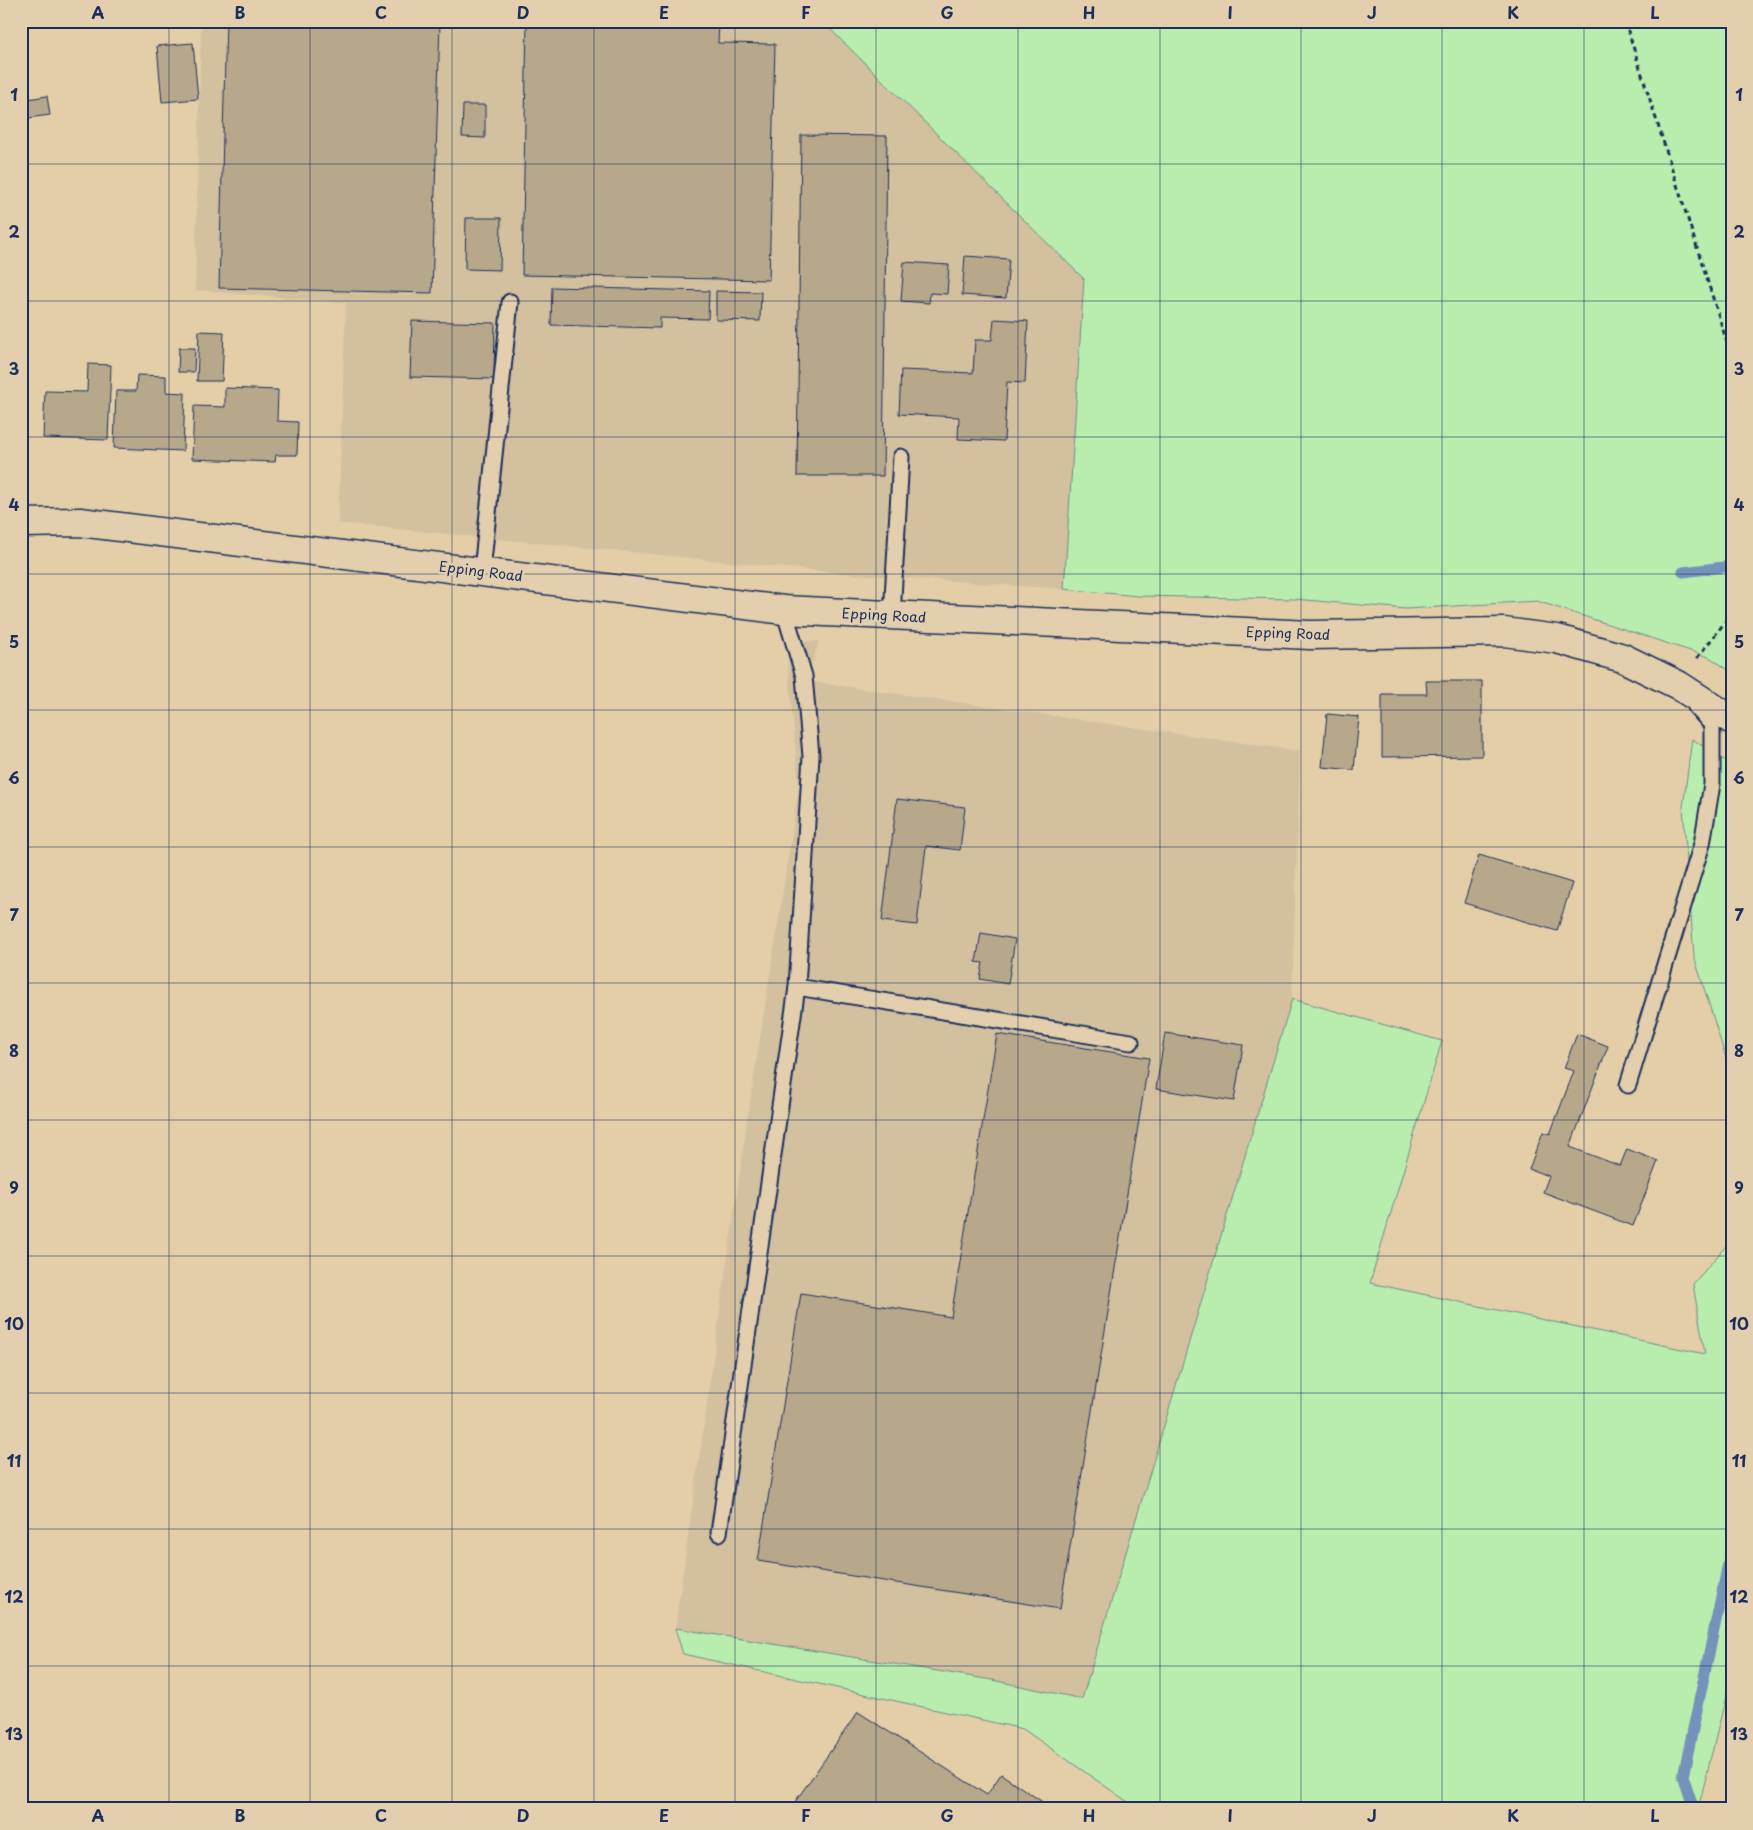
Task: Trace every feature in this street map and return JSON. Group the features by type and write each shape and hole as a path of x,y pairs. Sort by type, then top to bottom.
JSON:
{"main road":[{"name":"Epping Road","path":"21,522 80,522 784,610 1310,635 1504,632 1557,639 1623,658 1678,685 1732,720"}],"lane":[{"path":"482,571 510,302"},
{"path":"892,616 901,457"},
{"path":"719,1533 797,987 811,756 804,676 784,610"},
{"path":"1628,1085 1702,844 1712,784 1712,724 1678,685"},
{"path":"797,987 1131,1042"}],"path":[{"path":"1625,21 1732,358"},
{"path":"1678,685 1732,613"}],"shaded area":[{"path":"201,21 822,21 1084,279 1064,589 840,573 338,523 346,303 195,290"},
{"path":"819,641 807,681 1300,751 1292,999 1082,1699 675,1628 747,1122 799,788 786,643"}],"green space":[{"path":"822,21 1732,21 1732,672 1709,657 1537,601 1406,609 1295,599 1138,596 1064,589 1084,279"},
{"path":"1692,739 1732,765 1732,1101 1729,1068 1694,956 1683,807"},
{"path":"1292,999 1442,1041 1370,1283 1705,1354 1693,1284 1732,1239 1732,1672 1698,1809 1138,1809 1023,1729 683,1654 675,1628 992,1680 1082,1699"}],"building":[{"path":"226,21 440,21 432,293 219,288"},
{"path":"527,21 719,21 718,43 775,44 769,280 522,275"},
{"path":"193,43 198,99 162,102 157,46"},
{"path":"47,96 50,115 21,119 21,100"},
{"path":"463,105 485,105 485,138 462,137"},
{"path":"801,135 887,136 883,476 797,476"},
{"path":"466,218 501,218 500,270 465,269"},
{"path":"965,256 1009,259 1006,298 962,295"},
{"path":"904,262 949,265 947,294 930,293 929,303 901,301"},
{"path":"552,287 709,291 708,319 660,318 660,328 551,325"},
{"path":"716,291 761,292 760,321 716,320"},
{"path":"994,319 1028,321 1025,383 1007,382 1004,441 958,439 959,417 899,414 901,370 973,373 975,340 992,340"},
{"path":"412,321 495,323 494,379 410,377"},
{"path":"199,331 224,332 222,381 197,381"},
{"path":"179,348 195,348 194,372 178,372"},
{"path":"88,364 111,365 108,440 43,438 45,391 87,392"},
{"path":"137,375 166,376 166,392 185,393 183,451 114,448 116,391 136,391"},
{"path":"225,388 278,390 277,421 298,422 297,455 276,455 275,462 192,459 194,406 225,407"},
{"path":"21,391 25,391 23,435 21,435"},
{"path":"21,452 23,452 22,476 21,476"},
{"path":"1426,681 1482,681 1482,756 1382,757 1382,694 1427,694"},
{"path":"1327,714 1359,717 1354,770 1322,767"},
{"path":"897,799 965,807 960,850 926,846 917,925 882,921"},
{"path":"1479,855 1572,883 1557,931 1464,903"},
{"path":"981,933 1015,939 1008,984 980,979 983,963 976,962"},
{"path":"1165,1033 1243,1045 1234,1101 1156,1089"},
{"path":"997,1034 1149,1058 1060,1609 758,1561 801,1293 951,1317"},
{"path":"1577,1034 1608,1046 1570,1147 1620,1166 1627,1149 1658,1161 1633,1226 1543,1192 1549,1176 1529,1169 1543,1132 1550,1134 1574,1071 1564,1068"},
{"path":"858,1712 987,1795 1001,1774 1053,1809 790,1809"}],"waterway":[{"path":"1683,572 1732,566"},
{"path":"1694,1809 1683,1776 1732,1545"}]}
